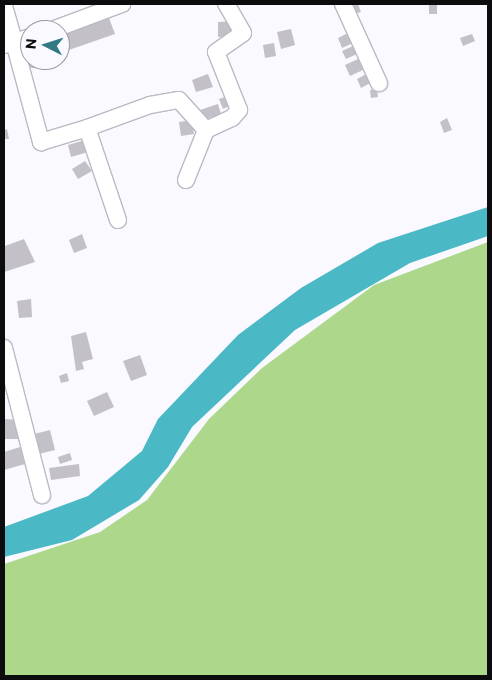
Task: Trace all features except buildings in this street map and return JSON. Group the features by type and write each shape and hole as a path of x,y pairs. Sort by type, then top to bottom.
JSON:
{"street":[{"path":"70,23 122,4"},
{"path":"206,130 226,124 239,110 217,58 220,48 244,33 226,4"},
{"path":"343,4 378,83"},
{"path":"4,6 9,44 41,142 87,128 150,105 179,100 206,130"},
{"path":"87,128 118,220"},
{"path":"186,180 206,130"},
{"path":"4,348 42,495"}],"green space":[{"path":"488,242 488,676 4,676 4,564 100,532 147,500 209,419 262,368 374,285"}],"water":[{"path":"488,207 488,236 410,263 295,330 192,427 168,467 139,500 72,540 4,557 4,527 88,496 142,451 158,419 238,335 301,288 378,243"}]}
